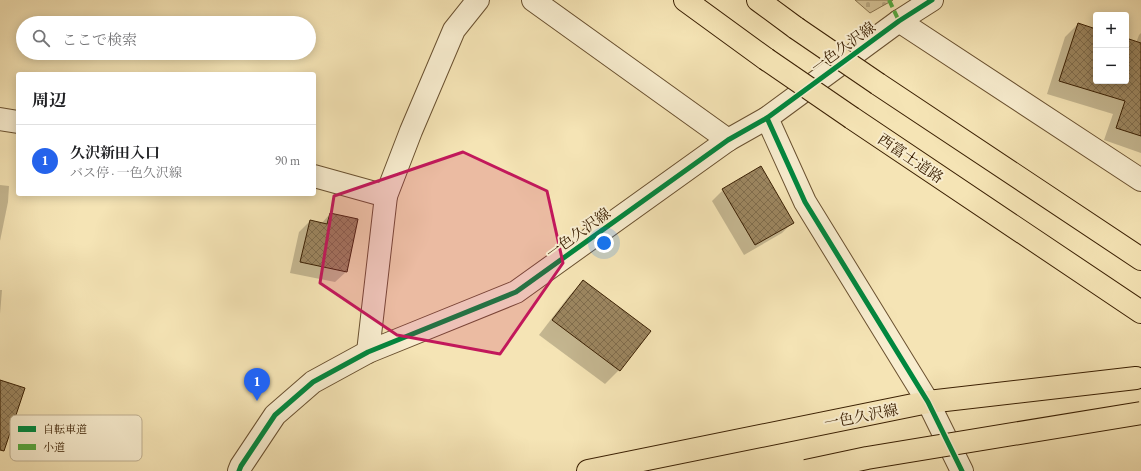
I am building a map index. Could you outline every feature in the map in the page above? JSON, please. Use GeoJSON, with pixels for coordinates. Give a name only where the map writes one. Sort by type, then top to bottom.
{"type":"FeatureCollection","features":[{"type":"Feature","properties":{"kind":"main road","name":"西富士道路"},"geometry":{"type":"LineString","coordinates":[[685,0],[766,59],[852,118],[1141,312]]}},
{"type":"Feature","properties":{"kind":"main road"},"geometry":{"type":"LineString","coordinates":[[758,0],[878,84],[1141,259]]}},
{"type":"Feature","properties":{"kind":"main road","name":"一色久沢線"},"geometry":{"type":"LineString","coordinates":[[588,471],[928,402],[1136,378]]}},
{"type":"Feature","properties":{"kind":"main road"},"geometry":{"type":"LineString","coordinates":[[806,471],[867,458],[1141,413]]}},
{"type":"Feature","properties":{"kind":"street"},"geometry":{"type":"LineString","coordinates":[[368,352],[386,196],[411,131],[454,30],[478,0]]}},
{"type":"Feature","properties":{"kind":"street"},"geometry":{"type":"LineString","coordinates":[[533,0],[728,140]]}},
{"type":"Feature","properties":{"kind":"street","name":"一色久沢線"},"geometry":{"type":"LineString","coordinates":[[239,471],[275,414],[313,382],[368,352],[516,292],[728,140],[767,118],[899,21],[932,0]]}},
{"type":"Feature","properties":{"kind":"street"},"geometry":{"type":"LineString","coordinates":[[899,21],[1141,180]]}},
{"type":"Feature","properties":{"kind":"street"},"geometry":{"type":"LineString","coordinates":[[767,118],[805,202],[928,402],[962,471]]}},
{"type":"Feature","properties":{"kind":"street"},"geometry":{"type":"LineString","coordinates":[[0,119],[16,122]]}},
{"type":"Feature","properties":{"kind":"street"},"geometry":{"type":"LineString","coordinates":[[316,177],[386,196]]}},
{"type":"Feature","properties":{"kind":"highlighted area"},"geometry":{"type":"Polygon","coordinates":[[[463,152],[547,191],[563,263],[500,354],[397,335],[320,283],[334,196],[463,152]]]}},
{"type":"Feature","properties":{"kind":"green space"},"geometry":{"type":"Polygon","coordinates":[[[855,0],[893,0],[870,13],[855,0]]]}},
{"type":"Feature","properties":{"kind":"building"},"geometry":{"type":"Polygon","coordinates":[[[1078,23],[1093,28],[1093,84],[1129,84],[1129,39],[1141,43],[1141,136],[1116,128],[1125,101],[1059,81],[1078,23]]]}},
{"type":"Feature","properties":{"kind":"building"},"geometry":{"type":"Polygon","coordinates":[[[761,166],[794,223],[755,245],[722,189],[761,166]]]}},
{"type":"Feature","properties":{"kind":"building"},"geometry":{"type":"Polygon","coordinates":[[[330,213],[358,219],[347,272],[300,262],[310,220],[327,224],[330,213]]]}},
{"type":"Feature","properties":{"kind":"building"},"geometry":{"type":"Polygon","coordinates":[[[583,280],[651,331],[620,371],[552,320],[583,280]]]}},
{"type":"Feature","properties":{"kind":"building"},"geometry":{"type":"Polygon","coordinates":[[[0,380],[25,388],[16,415],[10,415],[10,433],[4,451],[0,450],[0,380]]]}},
{"type":"Feature","properties":{"kind":"marked path"},"geometry":{"type":"LineString","coordinates":[[889,0],[899,21]]}},
{"type":"Feature","properties":{"kind":"cycle path"},"geometry":{"type":"LineString","coordinates":[[239,471],[275,415],[313,382],[368,352],[516,292],[728,140],[767,118],[899,21],[932,0]]}},
{"type":"Feature","properties":{"kind":"cycle path"},"geometry":{"type":"LineString","coordinates":[[767,118],[805,202],[928,402],[962,471]]}},
{"type":"Feature","properties":{"kind":"place","name":"久沢新田入口"},"geometry":{"type":"Point","coordinates":[257,401]}}]}
